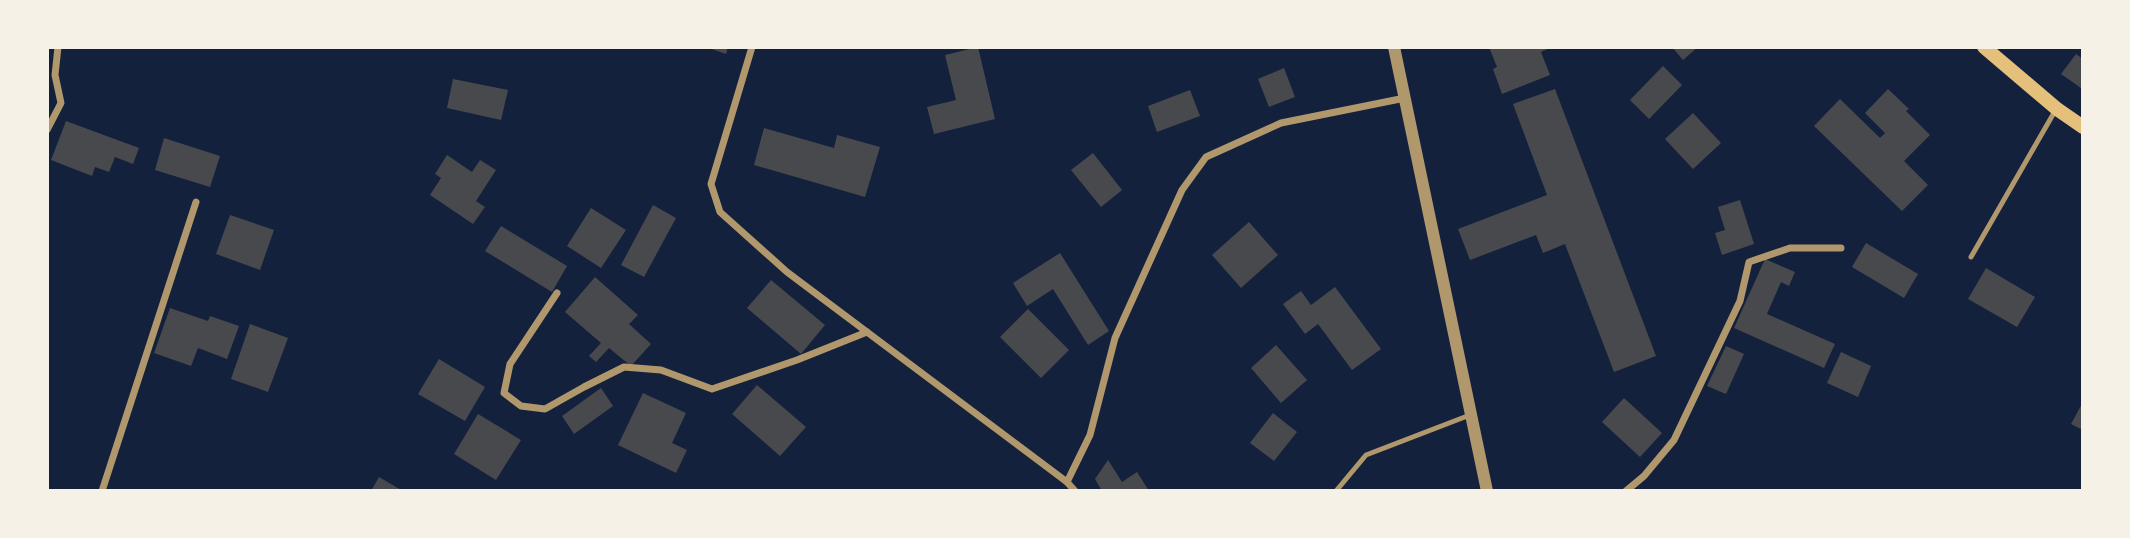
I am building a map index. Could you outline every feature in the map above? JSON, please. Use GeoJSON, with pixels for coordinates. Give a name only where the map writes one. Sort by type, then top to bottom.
{"type":"FeatureCollection","features":[{"type":"Feature","properties":{"kind":"main road"},"geometry":{"type":"LineString","coordinates":[[1984,47],[2057,109],[2083,127]]}},
{"type":"Feature","properties":{"kind":"street"},"geometry":{"type":"LineString","coordinates":[[47,130],[61,103],[55,75],[58,47]]}},
{"type":"Feature","properties":{"kind":"street"},"geometry":{"type":"LineString","coordinates":[[752,47],[711,184],[720,212],[787,272],[1067,482],[1075,491]]}},
{"type":"Feature","properties":{"kind":"street"},"geometry":{"type":"LineString","coordinates":[[1394,47],[1487,491]]}},
{"type":"Feature","properties":{"kind":"street"},"geometry":{"type":"LineString","coordinates":[[1067,482],[1090,435],[1115,338],[1182,190],[1206,158],[1281,123],[1405,98]]}},
{"type":"Feature","properties":{"kind":"street"},"geometry":{"type":"LineString","coordinates":[[102,491],[196,202]]}},
{"type":"Feature","properties":{"kind":"street"},"geometry":{"type":"LineString","coordinates":[[1626,491],[1644,476],[1674,440],[1740,301],[1749,262],[1790,248],[1842,248]]}},
{"type":"Feature","properties":{"kind":"street"},"geometry":{"type":"LineString","coordinates":[[557,293],[510,364],[504,393],[521,406],[545,409],[624,367],[661,370],[712,389],[797,360],[867,332]]}},
{"type":"Feature","properties":{"kind":"lane"},"geometry":{"type":"LineString","coordinates":[[1971,257],[2057,109]]}},
{"type":"Feature","properties":{"kind":"lane"},"geometry":{"type":"LineString","coordinates":[[1336,491],[1366,455],[1470,415]]}},
{"type":"Feature","properties":{"kind":"building"},"geometry":{"type":"Polygon","coordinates":[[[706,47],[728,47],[726,54],[706,47]]]}},
{"type":"Feature","properties":{"kind":"building"},"geometry":{"type":"Polygon","coordinates":[[[978,47],[995,119],[934,134],[927,107],[956,100],[945,55],[978,47]]]}},
{"type":"Feature","properties":{"kind":"building"},"geometry":{"type":"Polygon","coordinates":[[[1489,47],[1552,47],[1541,52],[1550,75],[1502,94],[1493,69],[1497,67],[1489,47]]]}},
{"type":"Feature","properties":{"kind":"building"},"geometry":{"type":"Polygon","coordinates":[[[1672,47],[1698,47],[1683,60],[1672,47]]]}},
{"type":"Feature","properties":{"kind":"building"},"geometry":{"type":"Polygon","coordinates":[[[2076,54],[2083,59],[2081,88],[2061,74],[2076,54]]]}},
{"type":"Feature","properties":{"kind":"building"},"geometry":{"type":"Polygon","coordinates":[[[1663,66],[1682,85],[1649,119],[1630,100],[1663,66]]]}},
{"type":"Feature","properties":{"kind":"building"},"geometry":{"type":"Polygon","coordinates":[[[1284,68],[1295,97],[1269,107],[1258,79],[1284,68]]]}},
{"type":"Feature","properties":{"kind":"building"},"geometry":{"type":"Polygon","coordinates":[[[453,79],[508,90],[501,120],[447,108],[453,79]]]}},
{"type":"Feature","properties":{"kind":"building"},"geometry":{"type":"Polygon","coordinates":[[[1555,89],[1656,356],[1614,372],[1565,244],[1543,253],[1536,235],[1470,260],[1458,229],[1547,195],[1513,104],[1555,89]]]}},
{"type":"Feature","properties":{"kind":"building"},"geometry":{"type":"Polygon","coordinates":[[[1888,89],[1930,135],[1904,161],[1928,185],[1902,211],[1814,126],[1840,99],[1880,138],[1885,133],[1865,113],[1888,89]]]}},
{"type":"Feature","properties":{"kind":"building"},"geometry":{"type":"Polygon","coordinates":[[[1190,90],[1200,116],[1157,132],[1148,106],[1190,90]]]}},
{"type":"Feature","properties":{"kind":"building"},"geometry":{"type":"Polygon","coordinates":[[[1693,113],[1721,143],[1693,169],[1665,139],[1693,113]]]}},
{"type":"Feature","properties":{"kind":"building"},"geometry":{"type":"Polygon","coordinates":[[[66,121],[139,148],[133,164],[115,157],[109,172],[95,167],[92,176],[51,160],[66,121]]]}},
{"type":"Feature","properties":{"kind":"building"},"geometry":{"type":"Polygon","coordinates":[[[764,128],[834,148],[837,135],[880,147],[865,197],[754,165],[764,128]]]}},
{"type":"Feature","properties":{"kind":"building"},"geometry":{"type":"Polygon","coordinates":[[[164,138],[220,156],[210,187],[155,170],[164,138]]]}},
{"type":"Feature","properties":{"kind":"building"},"geometry":{"type":"Polygon","coordinates":[[[1093,153],[1122,190],[1101,207],[1071,170],[1093,153]]]}},
{"type":"Feature","properties":{"kind":"building"},"geometry":{"type":"Polygon","coordinates":[[[447,155],[472,172],[480,160],[496,170],[476,201],[485,207],[473,224],[430,195],[441,178],[435,174],[447,155]]]}},
{"type":"Feature","properties":{"kind":"building"},"geometry":{"type":"Polygon","coordinates":[[[1740,200],[1754,244],[1722,255],[1715,233],[1725,230],[1718,207],[1740,200]]]}},
{"type":"Feature","properties":{"kind":"building"},"geometry":{"type":"Polygon","coordinates":[[[653,205],[676,218],[644,277],[621,265],[653,205]]]}},
{"type":"Feature","properties":{"kind":"building"},"geometry":{"type":"Polygon","coordinates":[[[591,208],[626,230],[601,268],[567,246],[591,208]]]}},
{"type":"Feature","properties":{"kind":"building"},"geometry":{"type":"Polygon","coordinates":[[[230,215],[274,230],[260,270],[216,254],[230,215]]]}},
{"type":"Feature","properties":{"kind":"building"},"geometry":{"type":"Polygon","coordinates":[[[1249,222],[1278,255],[1241,288],[1212,255],[1249,222]]]}},
{"type":"Feature","properties":{"kind":"building"},"geometry":{"type":"Polygon","coordinates":[[[501,226],[567,266],[552,292],[485,251],[501,226]]]}},
{"type":"Feature","properties":{"kind":"building"},"geometry":{"type":"Polygon","coordinates":[[[1866,243],[1918,274],[1904,298],[1852,267],[1866,243]]]}},
{"type":"Feature","properties":{"kind":"building"},"geometry":{"type":"Polygon","coordinates":[[[1060,253],[1109,331],[1088,345],[1053,289],[1027,306],[1013,283],[1060,253]]]}},
{"type":"Feature","properties":{"kind":"building"},"geometry":{"type":"Polygon","coordinates":[[[1765,259],[1795,272],[1789,286],[1781,282],[1767,314],[1835,344],[1824,368],[1734,328],[1765,259]]]}},
{"type":"Feature","properties":{"kind":"building"},"geometry":{"type":"Polygon","coordinates":[[[1986,268],[2035,297],[2017,327],[1968,299],[1986,268]]]}},
{"type":"Feature","properties":{"kind":"building"},"geometry":{"type":"Polygon","coordinates":[[[595,277],[638,315],[629,324],[651,344],[631,366],[609,348],[596,362],[589,356],[601,343],[565,312],[595,277]]]}},
{"type":"Feature","properties":{"kind":"building"},"geometry":{"type":"Polygon","coordinates":[[[771,280],[825,325],[801,354],[747,308],[771,280]]]}},
{"type":"Feature","properties":{"kind":"building"},"geometry":{"type":"Polygon","coordinates":[[[1335,287],[1381,349],[1352,370],[1318,324],[1305,334],[1283,304],[1301,291],[1311,305],[1335,287]]]}},
{"type":"Feature","properties":{"kind":"building"},"geometry":{"type":"Polygon","coordinates":[[[170,308],[208,321],[210,316],[239,326],[227,359],[198,348],[191,366],[154,353],[170,308]]]}},
{"type":"Feature","properties":{"kind":"building"},"geometry":{"type":"Polygon","coordinates":[[[1028,309],[1069,350],[1041,378],[1000,337],[1028,309]]]}},
{"type":"Feature","properties":{"kind":"building"},"geometry":{"type":"Polygon","coordinates":[[[250,324],[288,338],[268,392],[231,379],[250,324]]]}},
{"type":"Feature","properties":{"kind":"building"},"geometry":{"type":"Polygon","coordinates":[[[1276,345],[1307,380],[1281,403],[1251,368],[1276,345]]]}},
{"type":"Feature","properties":{"kind":"building"},"geometry":{"type":"Polygon","coordinates":[[[1726,346],[1744,354],[1726,394],[1707,386],[1726,346]]]}},
{"type":"Feature","properties":{"kind":"building"},"geometry":{"type":"Polygon","coordinates":[[[1841,352],[1871,366],[1858,397],[1827,383],[1841,352]]]}},
{"type":"Feature","properties":{"kind":"building"},"geometry":{"type":"Polygon","coordinates":[[[439,359],[485,387],[465,421],[418,394],[439,359]]]}},
{"type":"Feature","properties":{"kind":"building"},"geometry":{"type":"Polygon","coordinates":[[[757,385],[806,427],[780,456],[732,414],[757,385]]]}},
{"type":"Feature","properties":{"kind":"building"},"geometry":{"type":"Polygon","coordinates":[[[601,388],[613,406],[574,434],[562,416],[601,388]]]}},
{"type":"Feature","properties":{"kind":"building"},"geometry":{"type":"Polygon","coordinates":[[[643,393],[686,413],[672,443],[687,450],[676,473],[618,445],[643,393]]]}},
{"type":"Feature","properties":{"kind":"building"},"geometry":{"type":"Polygon","coordinates":[[[1624,398],[1662,433],[1640,457],[1602,422],[1624,398]]]}},
{"type":"Feature","properties":{"kind":"building"},"geometry":{"type":"Polygon","coordinates":[[[2083,402],[2083,430],[2071,424],[2083,402]]]}},
{"type":"Feature","properties":{"kind":"building"},"geometry":{"type":"Polygon","coordinates":[[[1273,413],[1297,432],[1274,461],[1250,443],[1273,413]]]}},
{"type":"Feature","properties":{"kind":"building"},"geometry":{"type":"Polygon","coordinates":[[[478,414],[521,440],[496,480],[454,454],[478,414]]]}},
{"type":"Feature","properties":{"kind":"building"},"geometry":{"type":"Polygon","coordinates":[[[1108,460],[1122,482],[1137,472],[1149,491],[1102,491],[1095,479],[1108,460]]]}},
{"type":"Feature","properties":{"kind":"building"},"geometry":{"type":"Polygon","coordinates":[[[379,477],[403,491],[371,491],[379,477]]]}}]}
